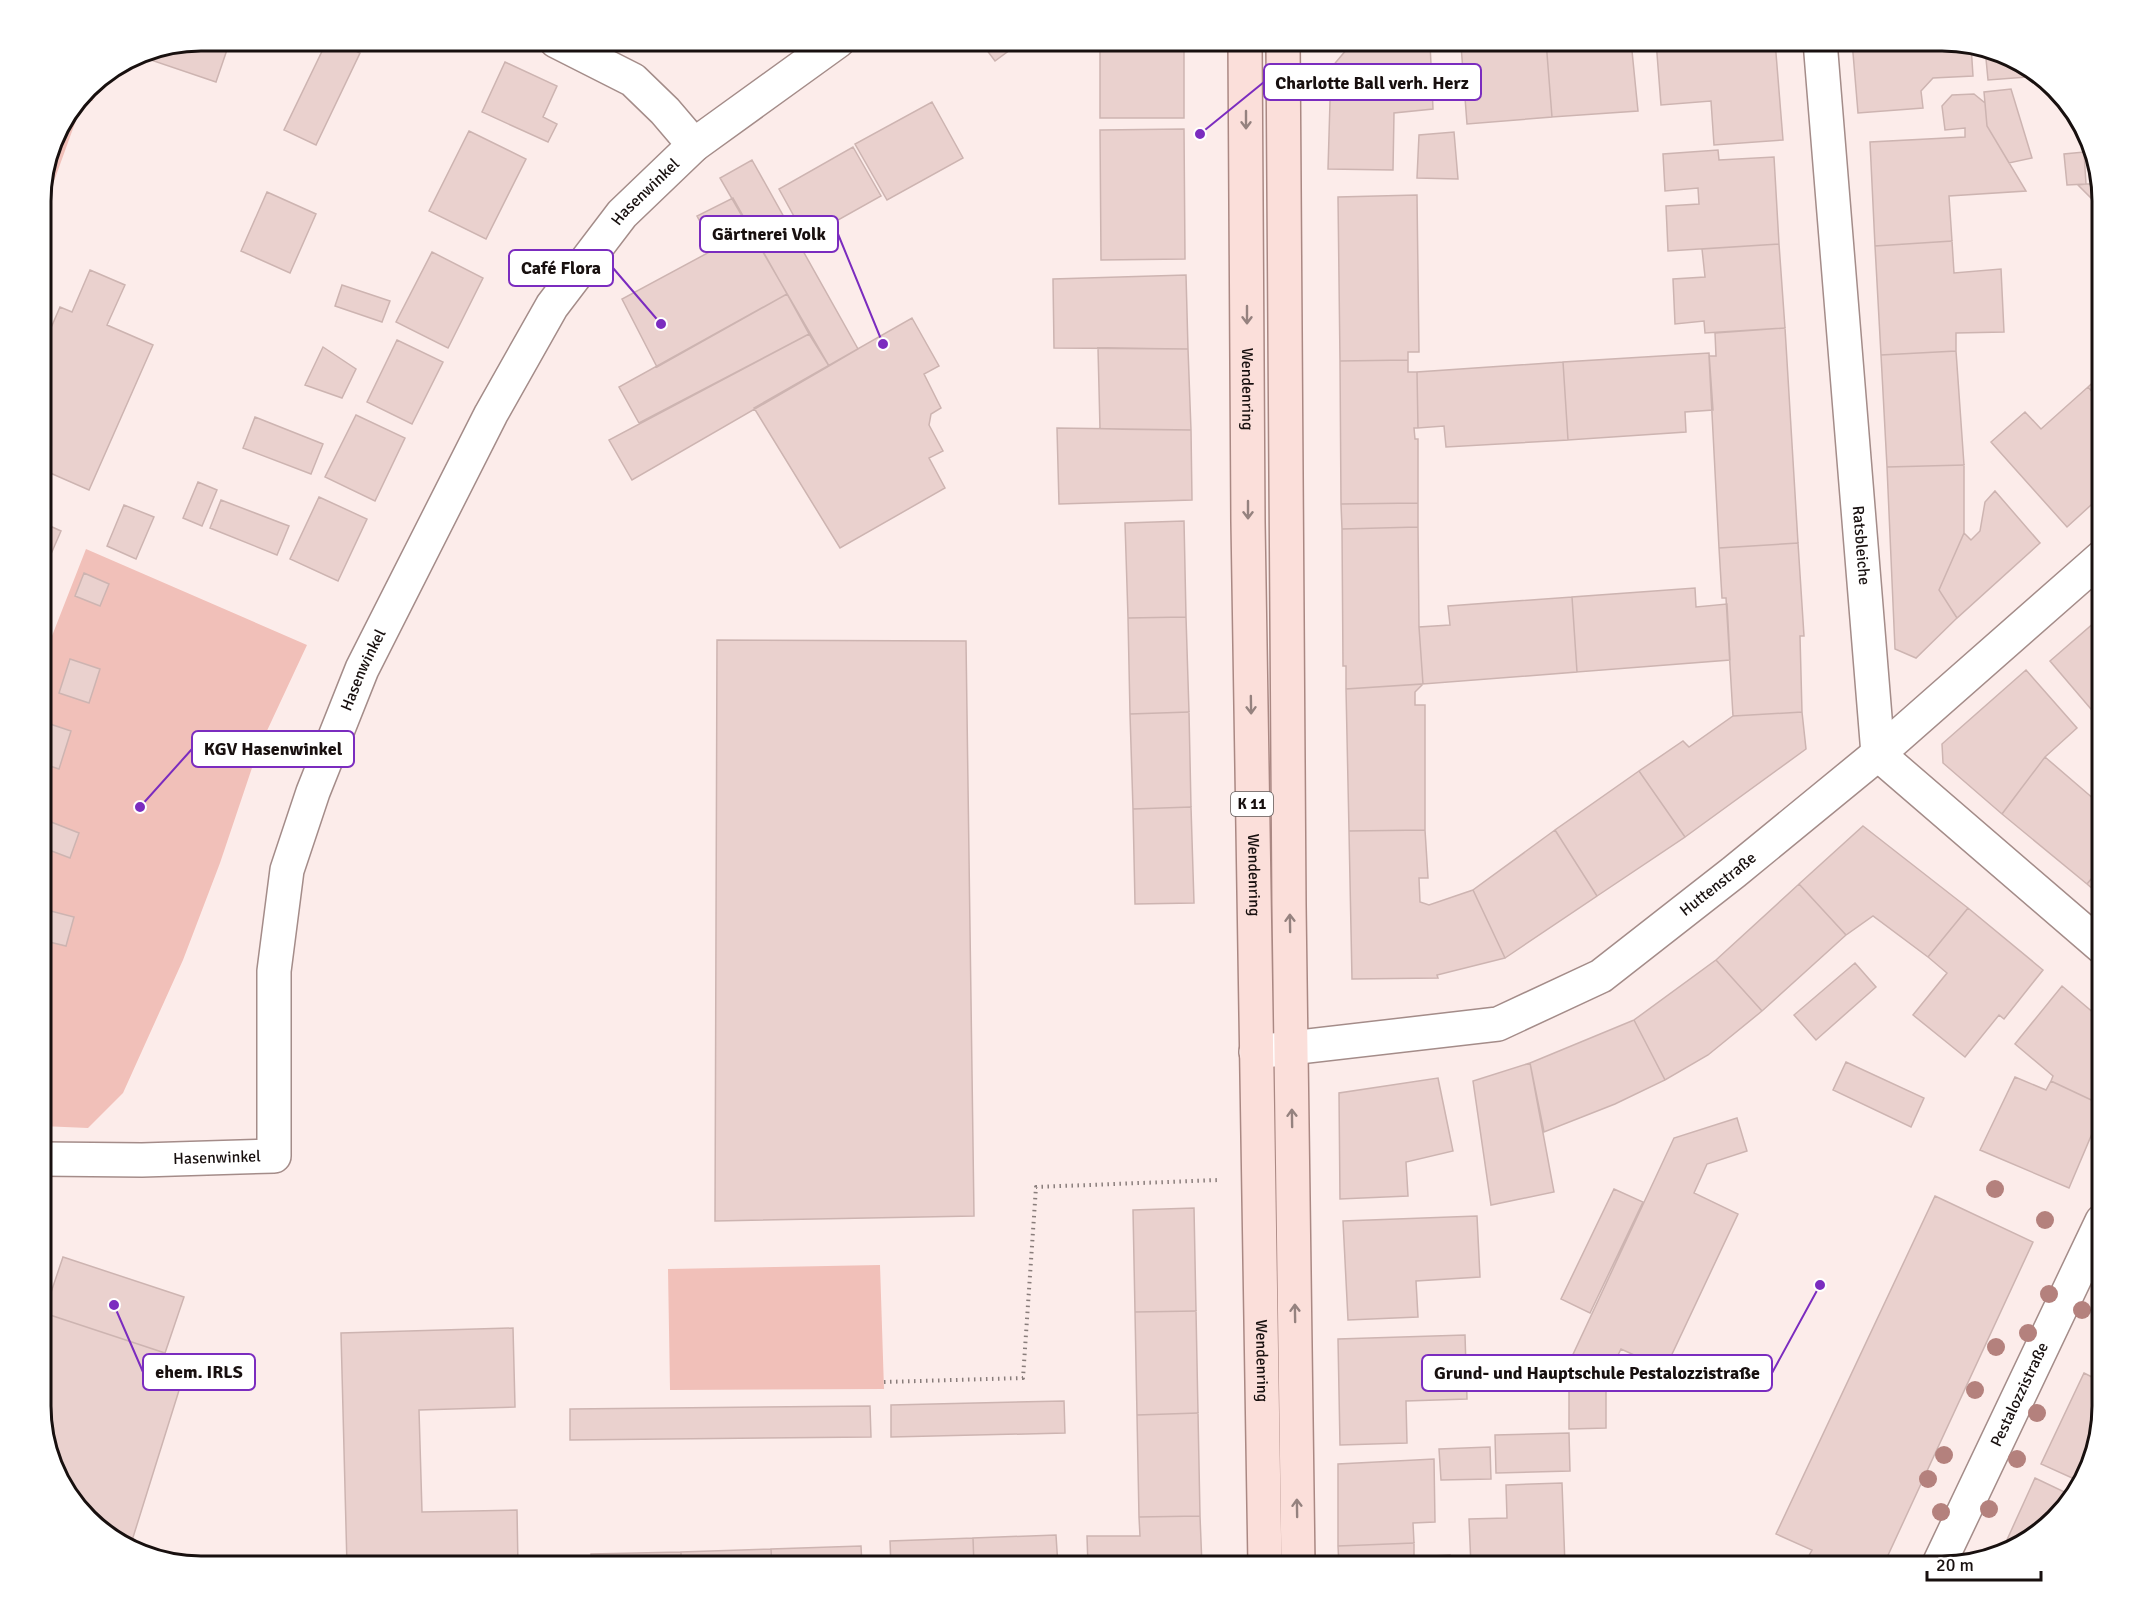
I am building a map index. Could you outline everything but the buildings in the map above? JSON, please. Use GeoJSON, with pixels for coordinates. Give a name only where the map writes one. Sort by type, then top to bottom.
{"type":"FeatureCollection","features":[{"type":"Feature","properties":{"kind":"main road","name":"Wendenring"},"geometry":{"type":"LineString","coordinates":[[1245,51],[1248,510],[1265,1556]]}},
{"type":"Feature","properties":{"kind":"main road","name":"Wendenring"},"geometry":{"type":"LineString","coordinates":[[1283,51],[1291,1049],[1298,1556]]}},
{"type":"Feature","properties":{"kind":"street","name":"Hasenwinkel"},"geometry":{"type":"LineString","coordinates":[[577,51],[633,80],[665,111],[694,146]]}},
{"type":"Feature","properties":{"kind":"street","name":"Hasenwinkel"},"geometry":{"type":"LineString","coordinates":[[51,1159],[142,1160],[274,1156],[274,971],[287,870],[313,792],[362,669],[491,414],[552,306],[622,214],[694,146],[823,51]]}},
{"type":"Feature","properties":{"kind":"street","name":"Ratsbleiche"},"geometry":{"type":"LineString","coordinates":[[1821,51],[1878,754]]}},
{"type":"Feature","properties":{"kind":"street","name":"Huttenstraße"},"geometry":{"type":"LineString","coordinates":[[1256,1052],[1498,1024],[1601,976],[1734,872],[1878,754],[2092,566]]}},
{"type":"Feature","properties":{"kind":"street"},"geometry":{"type":"LineString","coordinates":[[1878,754],[2092,938]]}},
{"type":"Feature","properties":{"kind":"street","name":"Pestalozzistraße"},"geometry":{"type":"LineString","coordinates":[[1943,1556],[2092,1244]]}},
{"type":"Feature","properties":{"kind":"path"},"geometry":{"type":"LineString","coordinates":[[884,1382],[1023,1378],[1036,1187],[1219,1180]]}},
{"type":"Feature","properties":{"kind":"shaded area"},"geometry":{"type":"Polygon","coordinates":[[[78,116],[51,188],[62,144],[78,116]]]}},
{"type":"Feature","properties":{"kind":"shaded area"},"geometry":{"type":"Polygon","coordinates":[[[86,549],[307,645],[258,750],[220,863],[183,960],[123,1093],[88,1128],[51,1126],[51,638],[86,549]]]}},
{"type":"Feature","properties":{"kind":"shaded area"},"geometry":{"type":"Polygon","coordinates":[[[880,1265],[884,1389],[670,1390],[668,1269],[880,1265]]]}},
{"type":"Feature","properties":{"kind":"place","name":"Charlotte Ball verh. Herz"},"geometry":{"type":"Point","coordinates":[1200,134]}},
{"type":"Feature","properties":{"kind":"place","name":"Café Flora"},"geometry":{"type":"Point","coordinates":[661,324]}},
{"type":"Feature","properties":{"kind":"place","name":"Gärtnerei Volk"},"geometry":{"type":"Point","coordinates":[883,344]}},
{"type":"Feature","properties":{"kind":"place","name":"KGV Hasenwinkel"},"geometry":{"type":"Point","coordinates":[140,807]}},
{"type":"Feature","properties":{"kind":"place","name":"Grund- und Hauptschule Pestalozzistraße"},"geometry":{"type":"Point","coordinates":[1820,1285]}},
{"type":"Feature","properties":{"kind":"place","name":"ehem. IRLS"},"geometry":{"type":"Point","coordinates":[114,1305]}}]}
